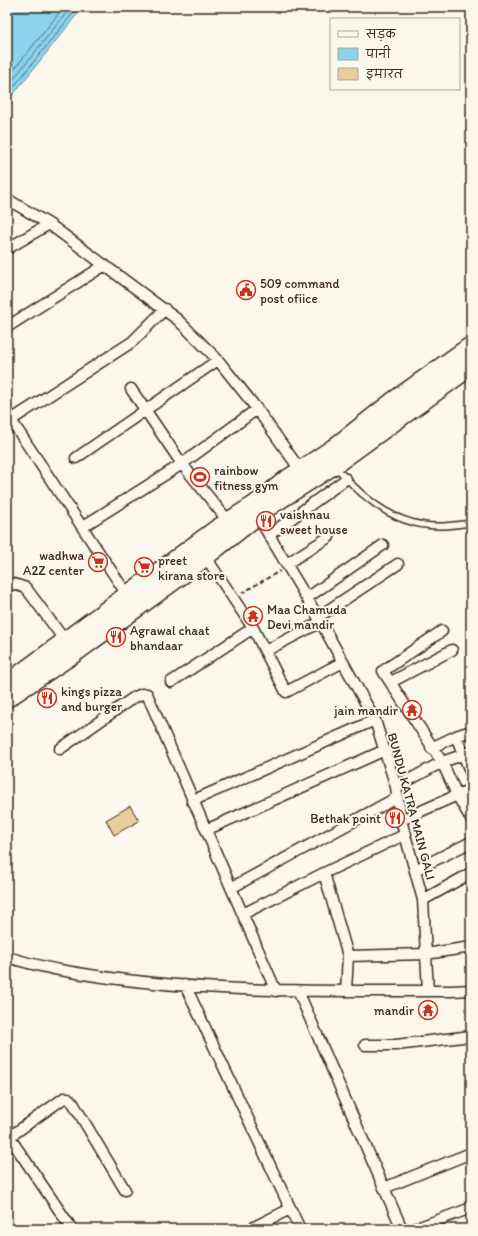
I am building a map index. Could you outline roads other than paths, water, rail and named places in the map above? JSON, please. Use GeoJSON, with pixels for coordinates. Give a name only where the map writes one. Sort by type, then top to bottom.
{"type":"FeatureCollection","features":[{"type":"Feature","properties":{"kind":"highway"},"geometry":{"type":"LineString","coordinates":[[7,698],[73,654],[205,556],[305,476],[334,448],[395,400],[471,346]]}},
{"type":"Feature","properties":{"kind":"highway"},"geometry":{"type":"LineString","coordinates":[[7,684],[229,522],[305,476],[334,465],[471,366]]}},
{"type":"Feature","properties":{"kind":"street"},"geometry":{"type":"LineString","coordinates":[[7,199],[49,224],[165,309],[218,360],[257,409],[305,476]]}},
{"type":"Feature","properties":{"kind":"street"},"geometry":{"type":"LineString","coordinates":[[7,249],[49,224]]}},
{"type":"Feature","properties":{"kind":"street"},"geometry":{"type":"LineString","coordinates":[[7,327],[105,265]]}},
{"type":"Feature","properties":{"kind":"street"},"geometry":{"type":"LineString","coordinates":[[128,596],[9,417],[132,342],[165,309]]}},
{"type":"Feature","properties":{"kind":"street"},"geometry":{"type":"LineString","coordinates":[[76,458],[218,360]]}},
{"type":"Feature","properties":{"kind":"street"},"geometry":{"type":"LineString","coordinates":[[131,389],[182,464],[229,522]]}},
{"type":"Feature","properties":{"kind":"street"},"geometry":{"type":"LineString","coordinates":[[82,527],[182,464],[257,409]]}},
{"type":"Feature","properties":{"kind":"street"},"geometry":{"type":"LineString","coordinates":[[269,535],[346,479]]}},
{"type":"Feature","properties":{"kind":"street","name":"BUNDU KATRA MAIN GALI"},"geometry":{"type":"LineString","coordinates":[[257,515],[307,598],[375,720],[397,792],[401,820],[416,870],[423,900],[428,991]]}},
{"type":"Feature","properties":{"kind":"street"},"geometry":{"type":"LineString","coordinates":[[287,565],[329,537]]}},
{"type":"Feature","properties":{"kind":"street"},"geometry":{"type":"LineString","coordinates":[[307,598],[383,546]]}},
{"type":"Feature","properties":{"kind":"street"},"geometry":{"type":"LineString","coordinates":[[205,556],[253,628],[286,692],[343,662]]}},
{"type":"Feature","properties":{"kind":"street"},"geometry":{"type":"LineString","coordinates":[[266,651],[319,619],[398,564]]}},
{"type":"Feature","properties":{"kind":"street"},"geometry":{"type":"LineString","coordinates":[[7,585],[14,584],[26,588],[66,642]]}},
{"type":"Feature","properties":{"kind":"street"},"geometry":{"type":"LineString","coordinates":[[171,682],[253,628]]}},
{"type":"Feature","properties":{"kind":"street"},"geometry":{"type":"LineString","coordinates":[[442,631],[384,669],[384,672],[431,748],[442,762],[457,795],[471,819]]}},
{"type":"Feature","properties":{"kind":"street"},"geometry":{"type":"LineString","coordinates":[[391,682],[452,650]]}},
{"type":"Feature","properties":{"kind":"street"},"geometry":{"type":"LineString","coordinates":[[60,749],[133,698],[145,693],[150,698],[192,801],[276,991]]}},
{"type":"Feature","properties":{"kind":"street"},"geometry":{"type":"LineString","coordinates":[[192,801],[375,720]]}},
{"type":"Feature","properties":{"kind":"street"},"geometry":{"type":"LineString","coordinates":[[431,748],[456,736],[471,731]]}},
{"type":"Feature","properties":{"kind":"street"},"geometry":{"type":"LineString","coordinates":[[456,736],[467,754],[471,774]]}},
{"type":"Feature","properties":{"kind":"street"},"geometry":{"type":"LineString","coordinates":[[206,830],[385,750]]}},
{"type":"Feature","properties":{"kind":"street"},"geometry":{"type":"LineString","coordinates":[[231,888],[397,792],[442,762],[467,754]]}},
{"type":"Feature","properties":{"kind":"street"},"geometry":{"type":"LineString","coordinates":[[401,820],[471,789]]}},
{"type":"Feature","properties":{"kind":"street"},"geometry":{"type":"LineString","coordinates":[[243,914],[406,834]]}},
{"type":"Feature","properties":{"kind":"street"},"geometry":{"type":"LineString","coordinates":[[416,870],[471,842]]}},
{"type":"Feature","properties":{"kind":"street"},"geometry":{"type":"LineString","coordinates":[[324,873],[348,956],[346,991]]}},
{"type":"Feature","properties":{"kind":"street"},"geometry":{"type":"LineString","coordinates":[[423,900],[471,873]]}},
{"type":"Feature","properties":{"kind":"street"},"geometry":{"type":"LineString","coordinates":[[348,956],[426,954],[471,947]]}},
{"type":"Feature","properties":{"kind":"street"},"geometry":{"type":"LineString","coordinates":[[7,958],[59,970],[184,985],[276,991],[471,990]]}},
{"type":"Feature","properties":{"kind":"street"},"geometry":{"type":"LineString","coordinates":[[184,985],[300,1229]]}},
{"type":"Feature","properties":{"kind":"street"},"geometry":{"type":"LineString","coordinates":[[298,991],[402,1229]]}},
{"type":"Feature","properties":{"kind":"street"},"geometry":{"type":"LineString","coordinates":[[365,1045],[396,1046],[471,1036]]}},
{"type":"Feature","properties":{"kind":"street"},"geometry":{"type":"LineString","coordinates":[[70,1226],[12,1141],[8,1138],[64,1098],[68,1098],[73,1103],[125,1190]]}},
{"type":"Feature","properties":{"kind":"street"},"geometry":{"type":"LineString","coordinates":[[384,1188],[471,1153]]}},
{"type":"Feature","properties":{"kind":"street"},"geometry":{"type":"LineString","coordinates":[[414,1229],[471,1208]]}},
{"type":"Feature","properties":{"kind":"street"},"geometry":{"type":"LineString","coordinates":[[250,1229],[290,1209]]}},
{"type":"Feature","properties":{"kind":"lane"},"geometry":{"type":"LineString","coordinates":[[334,465],[346,479],[383,511],[407,522],[439,526],[471,523]]}},
{"type":"Feature","properties":{"kind":"water"},"geometry":{"type":"Polygon","coordinates":[[[14,7],[83,7],[7,102],[7,18],[14,7]]]}},
{"type":"Feature","properties":{"kind":"place","name":"509 command post ofiice"},"geometry":{"type":"Point","coordinates":[246,290]}},
{"type":"Feature","properties":{"kind":"place","name":"rainbow fitness gym"},"geometry":{"type":"Point","coordinates":[200,477]}},
{"type":"Feature","properties":{"kind":"place","name":"vaishnau sweet house"},"geometry":{"type":"Point","coordinates":[266,521]}},
{"type":"Feature","properties":{"kind":"place","name":"wadhwa A2Z center"},"geometry":{"type":"Point","coordinates":[98,562]}},
{"type":"Feature","properties":{"kind":"place","name":"preet kirana store"},"geometry":{"type":"Point","coordinates":[144,567]}},
{"type":"Feature","properties":{"kind":"place","name":"Maa Chamuda Devi mandir"},"geometry":{"type":"Point","coordinates":[253,616]}},
{"type":"Feature","properties":{"kind":"place","name":"Agrawal chaat bhandaar"},"geometry":{"type":"Point","coordinates":[116,637]}},
{"type":"Feature","properties":{"kind":"place","name":"kings pizza and burger"},"geometry":{"type":"Point","coordinates":[47,698]}},
{"type":"Feature","properties":{"kind":"place","name":"jain mandir"},"geometry":{"type":"Point","coordinates":[412,710]}},
{"type":"Feature","properties":{"kind":"place","name":"Bethak point"},"geometry":{"type":"Point","coordinates":[395,818]}},
{"type":"Feature","properties":{"kind":"place","name":"mandir"},"geometry":{"type":"Point","coordinates":[428,1010]}}]}
